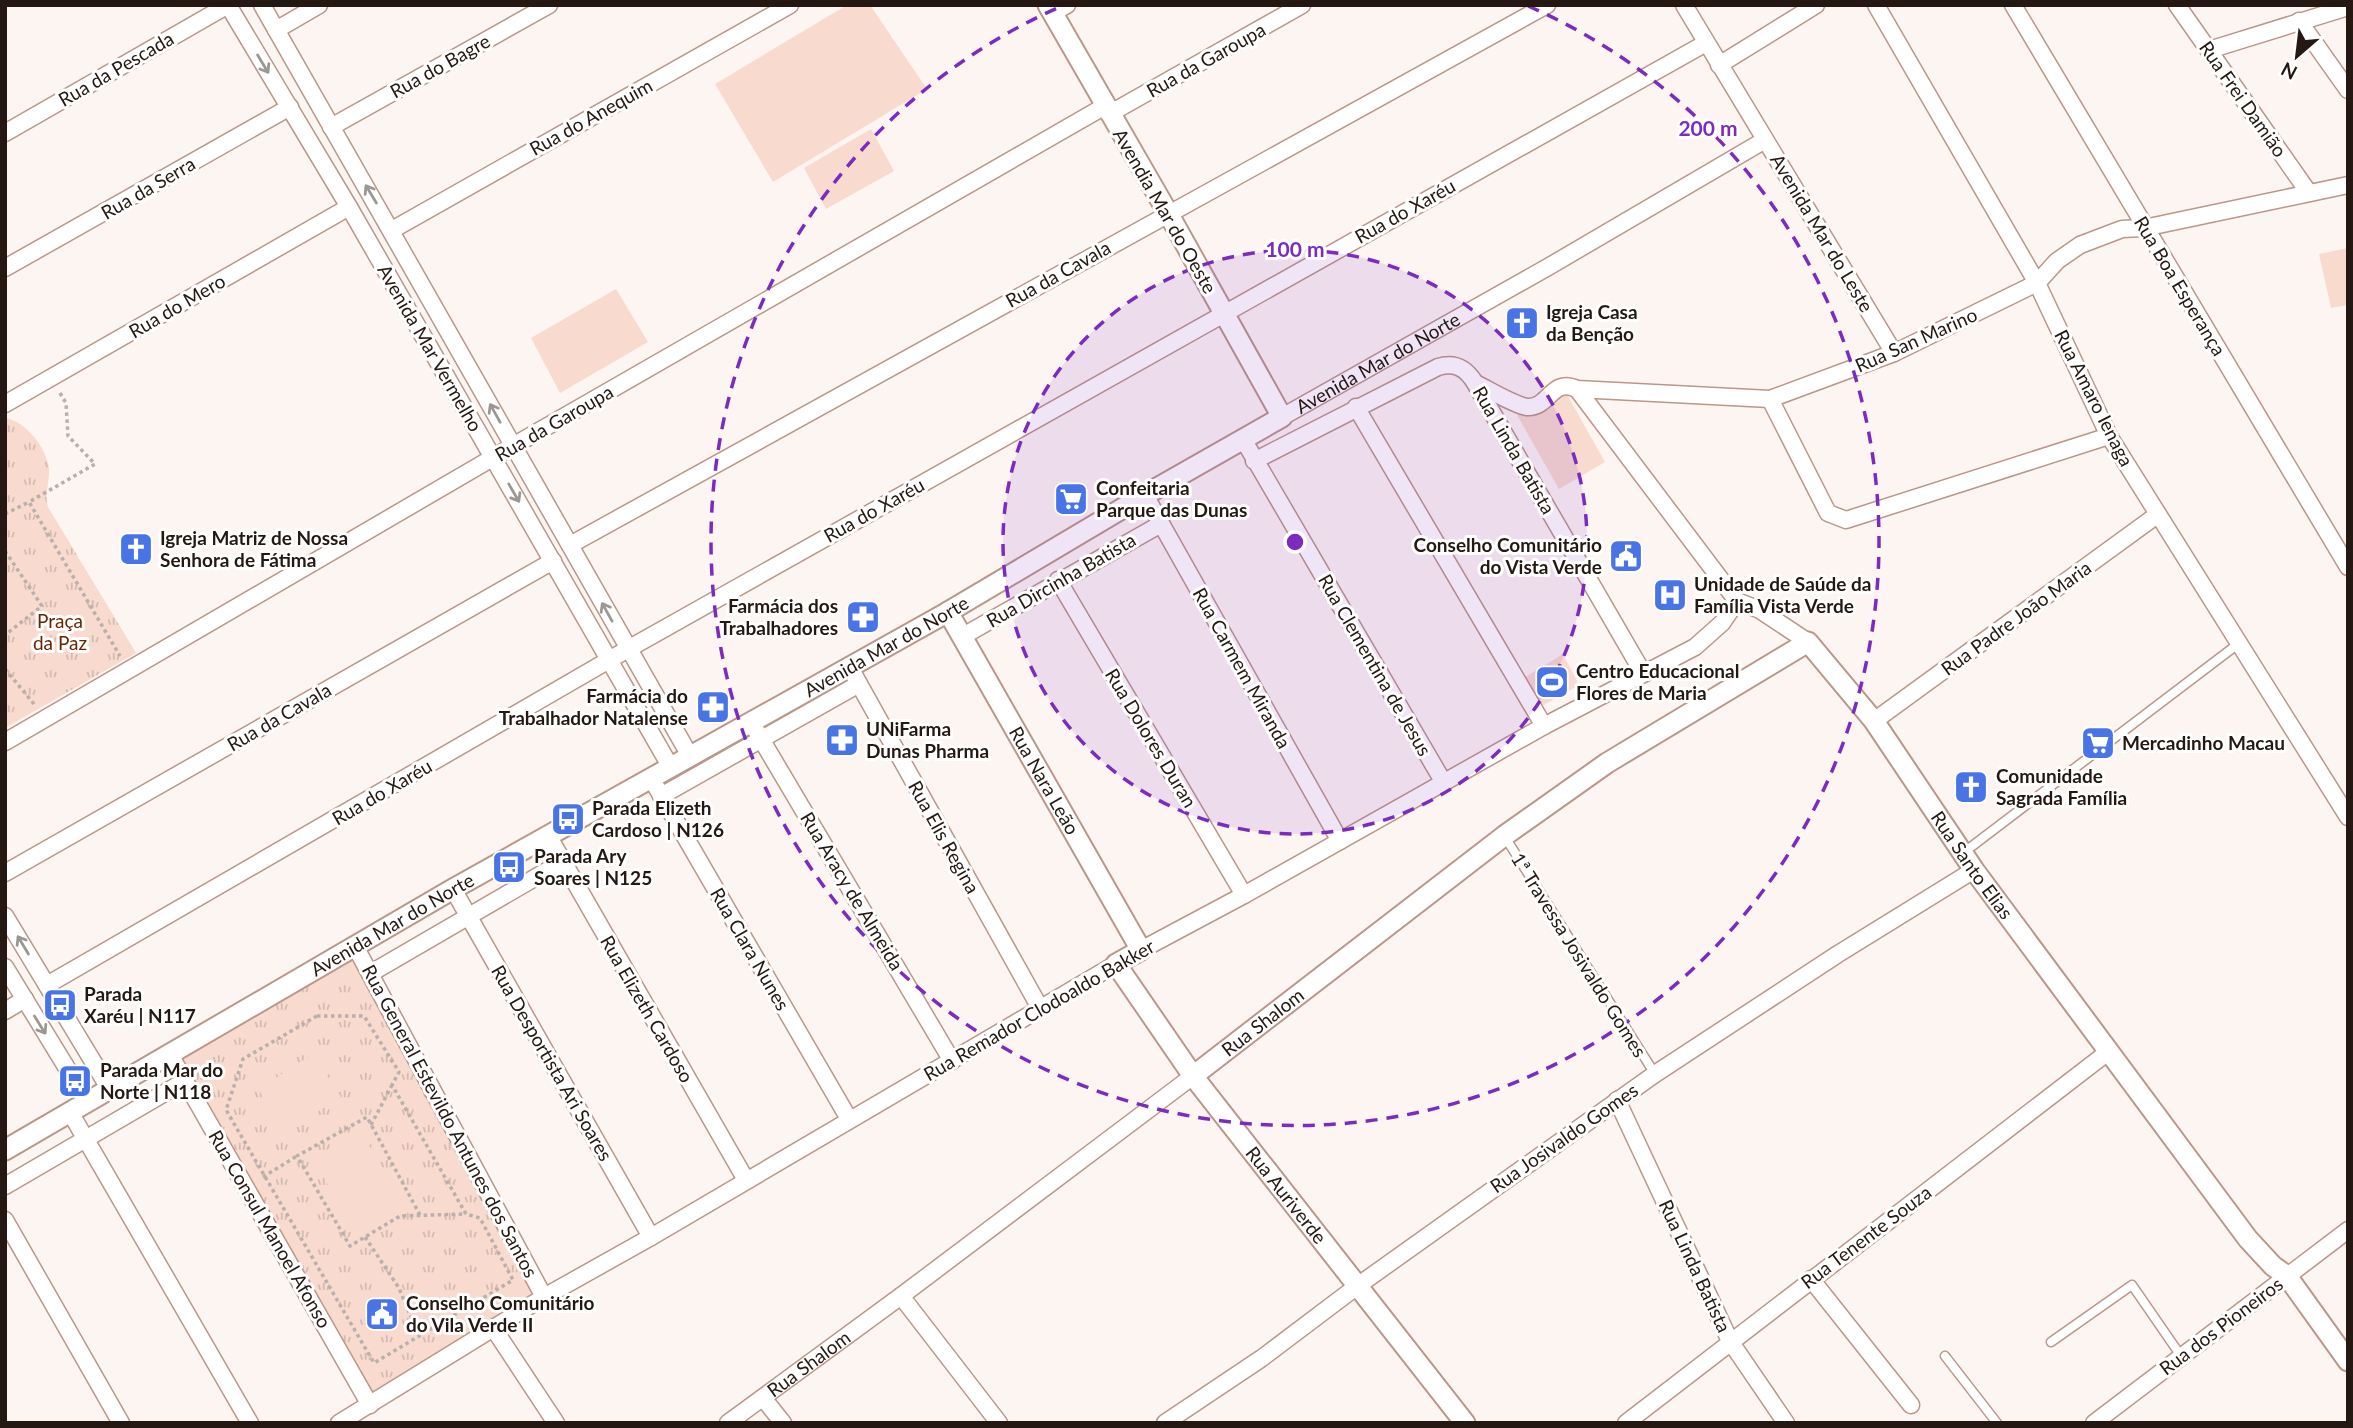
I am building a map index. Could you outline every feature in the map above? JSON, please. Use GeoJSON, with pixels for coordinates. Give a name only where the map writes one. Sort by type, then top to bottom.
{"type":"FeatureCollection","features":[{"type":"Feature","properties":{"kind":"street","name":"Avenida Mar Vermelho"},"geometry":{"type":"LineString","coordinates":[[228,5],[349,208],[670,766]]}},
{"type":"Feature","properties":{"kind":"street","name":"Rua da Pescada"},"geometry":{"type":"LineString","coordinates":[[5,133],[228,5]]}},
{"type":"Feature","properties":{"kind":"street","name":"Avenida Mar Vermelho"},"geometry":{"type":"LineString","coordinates":[[262,5],[690,756]]}},
{"type":"Feature","properties":{"kind":"street"},"geometry":{"type":"LineString","coordinates":[[276,30],[319,5]]}},
{"type":"Feature","properties":{"kind":"street","name":"Rua do Bagre"},"geometry":{"type":"LineString","coordinates":[[331,127],[549,5]]}},
{"type":"Feature","properties":{"kind":"street","name":"Rua do Anequim"},"geometry":{"type":"LineString","coordinates":[[392,230],[790,5]]}},
{"type":"Feature","properties":{"kind":"street","name":"Rua da Garoupa"},"geometry":{"type":"LineString","coordinates":[[5,742],[513,446],[1107,110],[1302,5]]}},
{"type":"Feature","properties":{"kind":"street","name":"Rua da Cavala"},"geometry":{"type":"LineString","coordinates":[[570,545],[1547,5]]}},
{"type":"Feature","properties":{"kind":"street","name":"Avenida Mar do Leste"},"geometry":{"type":"LineString","coordinates":[[1684,5],[1894,353]]}},
{"type":"Feature","properties":{"kind":"street"},"geometry":{"type":"LineString","coordinates":[[1719,65],[1816,5]]}},
{"type":"Feature","properties":{"kind":"street","name":"Rua Amaro Ienaga"},"geometry":{"type":"LineString","coordinates":[[1876,5],[2037,283],[2109,436],[2348,817]]}},
{"type":"Feature","properties":{"kind":"street","name":"Rua Boa Esperança"},"geometry":{"type":"LineString","coordinates":[[2013,5],[2348,567]]}},
{"type":"Feature","properties":{"kind":"street","name":"Rua Frei Damião"},"geometry":{"type":"LineString","coordinates":[[2177,5],[2309,192]]}},
{"type":"Feature","properties":{"kind":"street"},"geometry":{"type":"LineString","coordinates":[[2209,50],[2348,6]]}},
{"type":"Feature","properties":{"kind":"street","name":"Avendia Mar do Oeste"},"geometry":{"type":"LineString","coordinates":[[1056,8],[1107,110],[1282,417]]}},
{"type":"Feature","properties":{"kind":"street"},"geometry":{"type":"LineString","coordinates":[[2299,21],[2348,90]]}},
{"type":"Feature","properties":{"kind":"street","name":"Rua do Xaréu"},"geometry":{"type":"LineString","coordinates":[[47,985],[628,649],[1706,43]]}},
{"type":"Feature","properties":{"kind":"street","name":"Rua da Serra"},"geometry":{"type":"LineString","coordinates":[[5,268],[290,107]]}},
{"type":"Feature","properties":{"kind":"street","name":"Avenida Mar do Norte"},"geometry":{"type":"LineString","coordinates":[[5,1150],[108,1088],[670,766],[756,730],[849,666],[948,612],[1145,495],[1548,267],[1765,140]]}},
{"type":"Feature","properties":{"kind":"street","name":"Rua San Marino"},"geometry":{"type":"LineString","coordinates":[[1472,378],[1525,407],[1535,406],[1560,387],[1568,385],[1577,389],[1770,399],[1894,353],[2037,283],[2057,261],[2080,245],[2122,229],[2144,228],[2348,186]]}},
{"type":"Feature","properties":{"kind":"street","name":"Rua do Mero"},"geometry":{"type":"LineString","coordinates":[[5,404],[349,208]]}},
{"type":"Feature","properties":{"kind":"street"},"geometry":{"type":"LineString","coordinates":[[1254,461],[1437,367],[1458,366],[1472,378]]}},
{"type":"Feature","properties":{"kind":"street","name":"Rua Linda Batista"},"geometry":{"type":"LineString","coordinates":[[1472,378],[1643,673]]}},
{"type":"Feature","properties":{"kind":"street","name":"Rua Santo Elias"},"geometry":{"type":"LineString","coordinates":[[1577,389],[1737,601],[1760,610],[1808,642],[1874,721],[1975,870],[2108,1052],[2259,1254],[2287,1276],[2348,1361]]}},
{"type":"Feature","properties":{"kind":"street"},"geometry":{"type":"LineString","coordinates":[[1770,399],[1828,513],[1846,520],[2109,436]]}},
{"type":"Feature","properties":{"kind":"street"},"geometry":{"type":"LineString","coordinates":[[1356,407],[1544,726]]}},
{"type":"Feature","properties":{"kind":"street","name":"Rua Clementina de Jesus"},"geometry":{"type":"LineString","coordinates":[[1243,439],[1444,783]]}},
{"type":"Feature","properties":{"kind":"street","name":"Rua Carmem Miranda"},"geometry":{"type":"LineString","coordinates":[[1145,495],[1340,841]]}},
{"type":"Feature","properties":{"kind":"street","name":"Rua Padre João Maria"},"geometry":{"type":"LineString","coordinates":[[1874,721],[2157,515]]}},
{"type":"Feature","properties":{"kind":"street","name":"Rua Dircinha Batista"},"geometry":{"type":"LineString","coordinates":[[962,636],[1161,524]]}},
{"type":"Feature","properties":{"kind":"street","name":"Rua da Cavala"},"geometry":{"type":"LineString","coordinates":[[5,873],[553,561]]}},
{"type":"Feature","properties":{"kind":"street","name":"Rua Dolores Duran"},"geometry":{"type":"LineString","coordinates":[[1058,580],[1244,895]]}},
{"type":"Feature","properties":{"kind":"street","name":"Rua Remador Clodoaldo Bakker"},"geometry":{"type":"LineString","coordinates":[[339,1423],[544,1297],[1140,950],[1244,895],[1544,726],[1695,647],[1722,623],[1737,601]]}},
{"type":"Feature","properties":{"kind":"street","name":"Rua Nara Leão"},"geometry":{"type":"LineString","coordinates":[[948,612],[1140,950]]}},
{"type":"Feature","properties":{"kind":"street","name":"Rua Shalom"},"geometry":{"type":"LineString","coordinates":[[728,1423],[1193,1076],[1504,836],[1607,762],[1808,642]]}},
{"type":"Feature","properties":{"kind":"street","name":"Rua Elis Regina"},"geometry":{"type":"LineString","coordinates":[[849,666],[1040,1008]]}},
{"type":"Feature","properties":{"kind":"street"},"geometry":{"type":"LineString","coordinates":[[661,796],[756,730],[859,684]]}},
{"type":"Feature","properties":{"kind":"street","name":"Rua Aracy de Almeida"},"geometry":{"type":"LineString","coordinates":[[756,730],[952,1061]]}},
{"type":"Feature","properties":{"kind":"street","name":"Rua Clara Nunes"},"geometry":{"type":"LineString","coordinates":[[652,778],[849,1119]]}},
{"type":"Feature","properties":{"kind":"street","name":"Rua Elizeth Cardoso"},"geometry":{"type":"LineString","coordinates":[[549,837],[746,1180]]}},
{"type":"Feature","properties":{"kind":"street"},"geometry":{"type":"LineString","coordinates":[[371,973],[562,862]]}},
{"type":"Feature","properties":{"kind":"street","name":"Rua Josivaldo Gomes"},"geometry":{"type":"LineString","coordinates":[[1165,1423],[1262,1358],[1356,1287],[1655,1074],[1838,954],[1975,870]]}},
{"type":"Feature","properties":{"kind":"street","name":"Rua Desportista Ari Soares"},"geometry":{"type":"LineString","coordinates":[[453,889],[651,1237]]}},
{"type":"Feature","properties":{"kind":"street"},"geometry":{"type":"LineString","coordinates":[[5,916],[108,1088]]}},
{"type":"Feature","properties":{"kind":"street","name":"Rua General Estevildo Antunes dos Santos"},"geometry":{"type":"LineString","coordinates":[[355,946],[544,1297]]}},
{"type":"Feature","properties":{"kind":"street","name":"Rua Auriverde"},"geometry":{"type":"LineString","coordinates":[[1116,964],[1193,1076],[1465,1423]]}},
{"type":"Feature","properties":{"kind":"street"},"geometry":{"type":"LineString","coordinates":[[5,967],[87,1101]]}},
{"type":"Feature","properties":{"kind":"street"},"geometry":{"type":"LineString","coordinates":[[5,1011],[24,999]]}},
{"type":"Feature","properties":{"kind":"street","name":"Rua Tenente Souza"},"geometry":{"type":"LineString","coordinates":[[1626,1423],[2108,1052]]}},
{"type":"Feature","properties":{"kind":"street","name":"Rua Consul Manoel Afonso"},"geometry":{"type":"LineString","coordinates":[[169,1054],[370,1405]]}},
{"type":"Feature","properties":{"kind":"street"},"geometry":{"type":"LineString","coordinates":[[5,1186],[185,1081]]}},
{"type":"Feature","properties":{"kind":"street","name":"Rua Linda Batista"},"geometry":{"type":"LineString","coordinates":[[1617,1101],[1730,1341],[1786,1423]]}},
{"type":"Feature","properties":{"kind":"street"},"geometry":{"type":"LineString","coordinates":[[70,1112],[250,1423]]}},
{"type":"Feature","properties":{"kind":"street"},"geometry":{"type":"LineString","coordinates":[[5,1220],[121,1423]]}},
{"type":"Feature","properties":{"kind":"street","name":"Rua dos Pioneiros"},"geometry":{"type":"LineString","coordinates":[[2094,1423],[2348,1230]]}},
{"type":"Feature","properties":{"kind":"street"},"geometry":{"type":"LineString","coordinates":[[1811,1279],[1910,1405]]}},
{"type":"Feature","properties":{"kind":"street"},"geometry":{"type":"LineString","coordinates":[[901,1296],[999,1423]]}},
{"type":"Feature","properties":{"kind":"street"},"geometry":{"type":"LineString","coordinates":[[494,1329],[556,1423]]}},
{"type":"Feature","properties":{"kind":"street"},"geometry":{"type":"LineString","coordinates":[[763,1398],[783,1423]]}},
{"type":"Feature","properties":{"kind":"lane"},"geometry":{"type":"LineString","coordinates":[[1963,853],[2238,644]]}},
{"type":"Feature","properties":{"kind":"lane","name":"1ª Travessa Josivaldo Gomes"},"geometry":{"type":"LineString","coordinates":[[1504,836],[1655,1074]]}},
{"type":"Feature","properties":{"kind":"lane"},"geometry":{"type":"LineString","coordinates":[[2051,1342],[2132,1285],[2181,1356]]}},
{"type":"Feature","properties":{"kind":"lane"},"geometry":{"type":"LineString","coordinates":[[1945,1356],[1997,1423]]}},
{"type":"Feature","properties":{"kind":"path"},"geometry":{"type":"LineString","coordinates":[[5,514],[95,464],[68,436],[66,403],[58,391]]}},
{"type":"Feature","properties":{"kind":"path"},"geometry":{"type":"LineString","coordinates":[[29,502],[120,655]]}},
{"type":"Feature","properties":{"kind":"path"},"geometry":{"type":"LineString","coordinates":[[5,551],[42,606],[5,635]]}},
{"type":"Feature","properties":{"kind":"path"},"geometry":{"type":"LineString","coordinates":[[5,669],[34,704]]}},
{"type":"Feature","properties":{"kind":"path"},"geometry":{"type":"LineString","coordinates":[[297,1156],[350,1246],[400,1216],[466,1214],[480,1218],[513,1280],[374,1363],[226,1110],[243,1059],[317,1016],[364,1016],[398,1072],[371,1125]]}},
{"type":"Feature","properties":{"kind":"path"},"geometry":{"type":"LineString","coordinates":[[392,1085],[466,1214]]}},
{"type":"Feature","properties":{"kind":"path"},"geometry":{"type":"LineString","coordinates":[[263,1177],[367,1117],[420,1215]]}},
{"type":"Feature","properties":{"kind":"path"},"geometry":{"type":"LineString","coordinates":[[365,1237],[399,1288],[421,1335]]}},
{"type":"Feature","properties":{"kind":"green space"},"geometry":{"type":"Polygon","coordinates":[[[847,5],[870,5],[927,89],[773,182],[715,84],[847,5]]]}},
{"type":"Feature","properties":{"kind":"green space"},"geometry":{"type":"Polygon","coordinates":[[[871,129],[894,171],[826,209],[804,168],[871,129]]]}},
{"type":"Feature","properties":{"kind":"green space"},"geometry":{"type":"Polygon","coordinates":[[[2348,248],[2348,305],[2331,308],[2319,254],[2348,248]]]}},
{"type":"Feature","properties":{"kind":"green space"},"geometry":{"type":"Polygon","coordinates":[[[616,289],[648,342],[560,393],[531,338],[616,289]]]}},
{"type":"Feature","properties":{"kind":"green space"},"geometry":{"type":"Polygon","coordinates":[[[1565,391],[1605,462],[1559,489],[1517,415],[1565,391]]]}},
{"type":"Feature","properties":{"kind":"green space","name":"Praça da Paz"},"geometry":{"type":"Polygon","coordinates":[[[6,418],[28,430],[44,452],[49,468],[48,507],[136,653],[5,728],[6,418]]]}},
{"type":"Feature","properties":{"kind":"green space"},"geometry":{"type":"Polygon","coordinates":[[[5,569],[32,604],[5,626],[5,569]]]}},
{"type":"Feature","properties":{"kind":"green space","name":"Centro Educacional Flores de Maria"},"geometry":{"type":"Polygon","coordinates":[[[1563,654],[1579,685],[1540,707],[1524,678],[1563,654]]]}},
{"type":"Feature","properties":{"kind":"green space"},"geometry":{"type":"Polygon","coordinates":[[[359,951],[544,1297],[370,1405],[177,1049],[359,951]]]}},
{"type":"Feature","properties":{"kind":"green space"},"geometry":{"type":"Polygon","coordinates":[[[313,1054],[341,1097],[286,1132],[258,1089],[313,1054]]]}},
{"type":"Feature","properties":{"kind":"green space"},"geometry":{"type":"Polygon","coordinates":[[[360,1130],[404,1204],[354,1232],[313,1158],[360,1130]]]}},
{"type":"Feature","properties":{"kind":"place","name":"Igreja Casa da Benção"},"geometry":{"type":"Point","coordinates":[1522,323]}},
{"type":"Feature","properties":{"kind":"place","name":"Confeitaria Parque das Dunas"},"geometry":{"type":"Point","coordinates":[1071,499]}},
{"type":"Feature","properties":{"kind":"place","name":"Igreja Matriz de Nossa Senhora de Fátima"},"geometry":{"type":"Point","coordinates":[136,549]}},
{"type":"Feature","properties":{"kind":"place","name":"Conselho Comunitário do Vista Verde"},"geometry":{"type":"Point","coordinates":[1626,556]}},
{"type":"Feature","properties":{"kind":"place","name":"Unidade de Saúde da Família Vista Verde"},"geometry":{"type":"Point","coordinates":[1670,595]}},
{"type":"Feature","properties":{"kind":"place","name":"Farmácia dos Trabalhadores"},"geometry":{"type":"Point","coordinates":[863,617]}},
{"type":"Feature","properties":{"kind":"place","name":"Centro Educacional Flores de Maria"},"geometry":{"type":"Point","coordinates":[1552,682]}},
{"type":"Feature","properties":{"kind":"place","name":"Farmácia do Trabalhador Natalense"},"geometry":{"type":"Point","coordinates":[713,707]}},
{"type":"Feature","properties":{"kind":"place","name":"UNiFarma Dunas Pharma"},"geometry":{"type":"Point","coordinates":[842,740]}},
{"type":"Feature","properties":{"kind":"place","name":"Mercadinho Macau"},"geometry":{"type":"Point","coordinates":[2098,743]}},
{"type":"Feature","properties":{"kind":"place","name":"Comunidade Sagrada Família"},"geometry":{"type":"Point","coordinates":[1971,787]}},
{"type":"Feature","properties":{"kind":"place","name":"Parada Elizeth Cardoso | N126"},"geometry":{"type":"Point","coordinates":[568,819]}},
{"type":"Feature","properties":{"kind":"place","name":"Parada Ary Soares | N125"},"geometry":{"type":"Point","coordinates":[509,867]}},
{"type":"Feature","properties":{"kind":"place","name":"Parada Xaréu | N117"},"geometry":{"type":"Point","coordinates":[60,1005]}},
{"type":"Feature","properties":{"kind":"place","name":"Parada Mar do Norte | N118"},"geometry":{"type":"Point","coordinates":[75,1081]}},
{"type":"Feature","properties":{"kind":"place","name":"Conselho Comunitário do Vila Verde II"},"geometry":{"type":"Point","coordinates":[382,1314]}}]}
